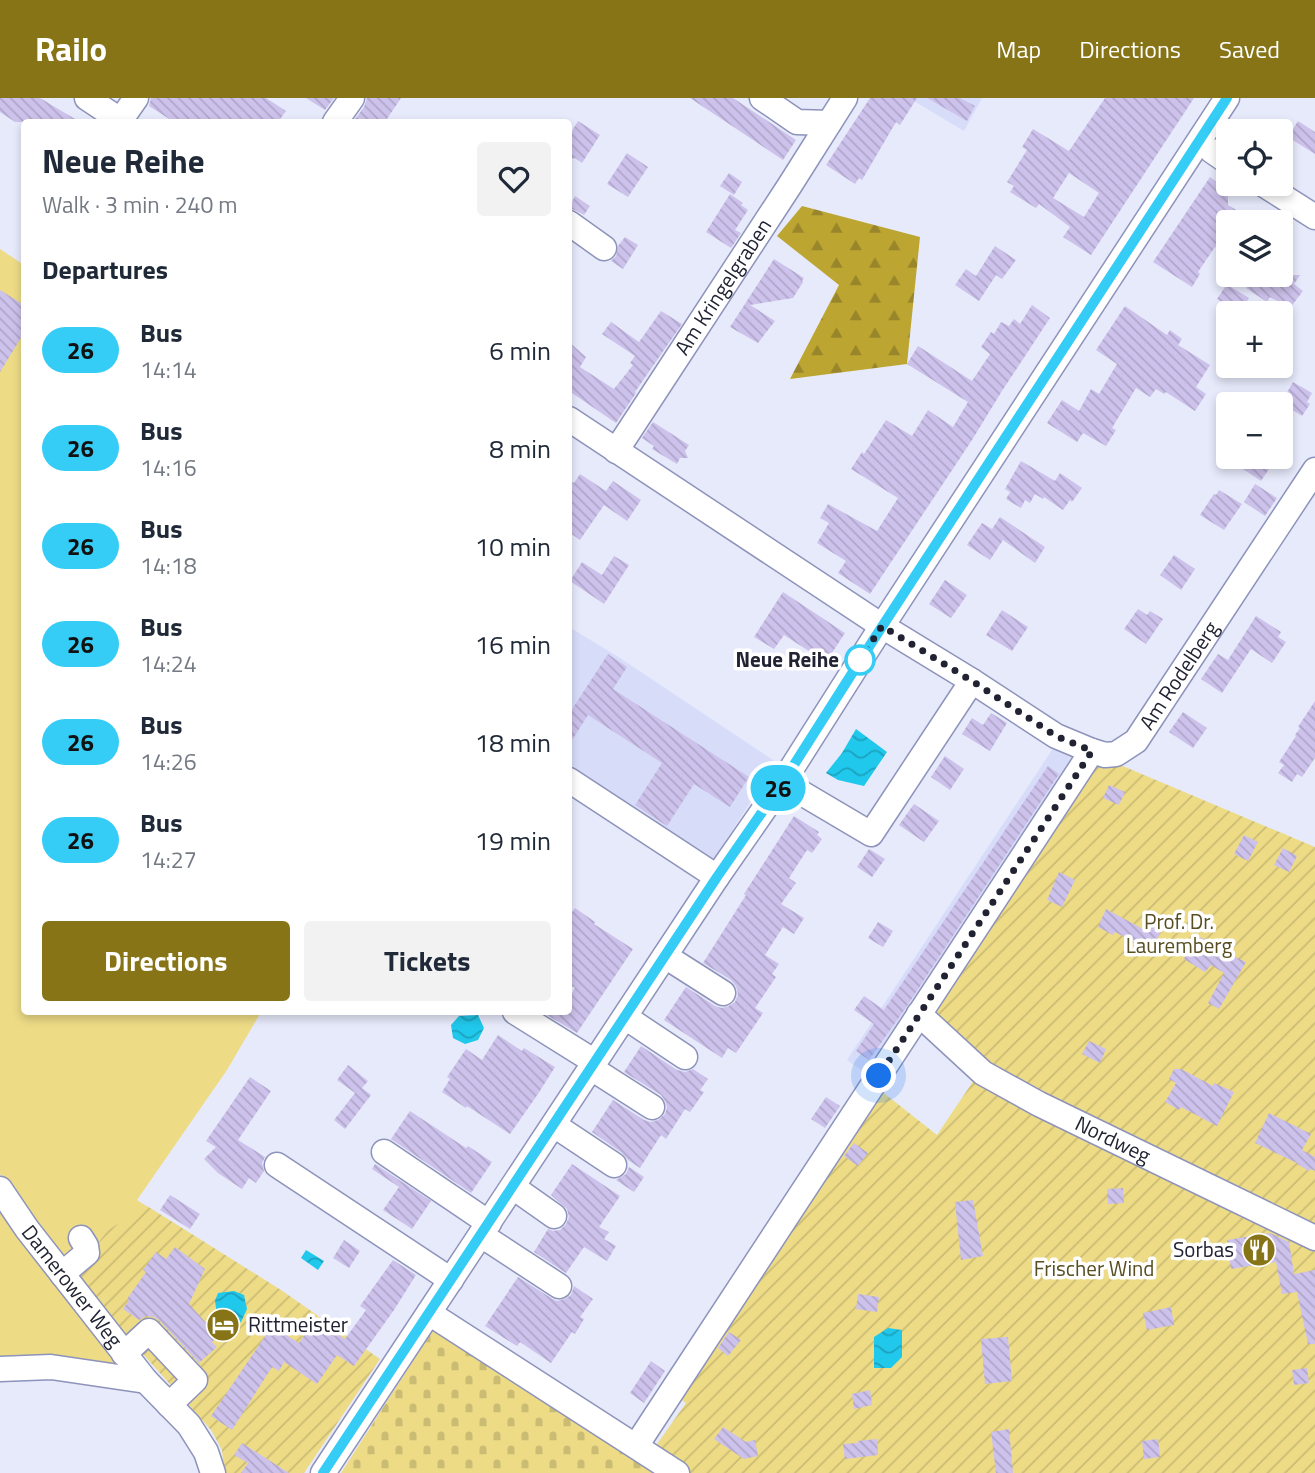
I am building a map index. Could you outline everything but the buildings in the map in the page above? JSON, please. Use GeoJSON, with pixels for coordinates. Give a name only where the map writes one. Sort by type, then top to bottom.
{"type":"FeatureCollection","features":[{"type":"Feature","properties":{"kind":"street"},"geometry":{"type":"LineString","coordinates":[[87,98],[118,119]]}},
{"type":"Feature","properties":{"kind":"street"},"geometry":{"type":"LineString","coordinates":[[124,119],[136,98]]}},
{"type":"Feature","properties":{"kind":"street"},"geometry":{"type":"LineString","coordinates":[[337,119],[352,98]]}},
{"type":"Feature","properties":{"kind":"street"},"geometry":{"type":"LineString","coordinates":[[761,98],[797,122],[829,123]]}},
{"type":"Feature","properties":{"kind":"street","name":"Am Kringelgraben"},"geometry":{"type":"LineString","coordinates":[[616,451],[845,98]]}},
{"type":"Feature","properties":{"kind":"street"},"geometry":{"type":"LineString","coordinates":[[323,1473],[717,877],[783,782],[1227,98]]}},
{"type":"Feature","properties":{"kind":"street"},"geometry":{"type":"LineString","coordinates":[[1282,196],[1315,217]]}},
{"type":"Feature","properties":{"kind":"street"},"geometry":{"type":"LineString","coordinates":[[572,225],[604,248]]}},
{"type":"Feature","properties":{"kind":"street"},"geometry":{"type":"LineString","coordinates":[[572,421],[882,626]]}},
{"type":"Feature","properties":{"kind":"street","name":"Am Rodelberg"},"geometry":{"type":"LineString","coordinates":[[882,626],[1056,736],[1105,755],[1116,754],[1136,741],[1315,470]]}},
{"type":"Feature","properties":{"kind":"street"},"geometry":{"type":"LineString","coordinates":[[783,782],[871,834],[972,681]]}},
{"type":"Feature","properties":{"kind":"street"},"geometry":{"type":"LineString","coordinates":[[636,1446],[1056,816],[1092,751]]}},
{"type":"Feature","properties":{"kind":"street"},"geometry":{"type":"LineString","coordinates":[[572,782],[717,877]]}},
{"type":"Feature","properties":{"kind":"street"},"geometry":{"type":"LineString","coordinates":[[665,956],[723,993]]}},
{"type":"Feature","properties":{"kind":"street"},"geometry":{"type":"LineString","coordinates":[[519,1015],[649,1111]]}},
{"type":"Feature","properties":{"kind":"street"},"geometry":{"type":"LineString","coordinates":[[625,1017],[685,1057]]}},
{"type":"Feature","properties":{"kind":"street","name":"Nordweg"},"geometry":{"type":"LineString","coordinates":[[922,1017],[983,1073],[1006,1086],[1315,1238]]}},
{"type":"Feature","properties":{"kind":"street"},"geometry":{"type":"LineString","coordinates":[[554,1125],[614,1165]]}},
{"type":"Feature","properties":{"kind":"street"},"geometry":{"type":"LineString","coordinates":[[384,1152],[553,1291]]}},
{"type":"Feature","properties":{"kind":"street"},"geometry":{"type":"LineString","coordinates":[[277,1165],[451,1280]]}},
{"type":"Feature","properties":{"kind":"street"},"geometry":{"type":"LineString","coordinates":[[415,1185],[482,1234]]}},
{"type":"Feature","properties":{"kind":"street"},"geometry":{"type":"LineString","coordinates":[[513,1186],[554,1216]]}},
{"type":"Feature","properties":{"kind":"street","name":"Damerower Weg"},"geometry":{"type":"LineString","coordinates":[[0,1189],[124,1354],[189,1425],[206,1452],[213,1473]]}},
{"type":"Feature","properties":{"kind":"street"},"geometry":{"type":"LineString","coordinates":[[62,1274],[87,1253],[80,1238]]}},
{"type":"Feature","properties":{"kind":"street"},"geometry":{"type":"LineString","coordinates":[[429,1313],[677,1473]]}},
{"type":"Feature","properties":{"kind":"street"},"geometry":{"type":"LineString","coordinates":[[124,1354],[149,1331],[195,1380],[169,1405]]}},
{"type":"Feature","properties":{"kind":"street","name":"Damerower Weg"},"geometry":{"type":"LineString","coordinates":[[0,1369],[51,1367],[146,1381]]}},
{"type":"Feature","properties":{"kind":"shaded area"},"geometry":{"type":"Polygon","coordinates":[[[909,98],[982,98],[964,131],[909,98]]]}},
{"type":"Feature","properties":{"kind":"shaded area"},"geometry":{"type":"Polygon","coordinates":[[[572,629],[776,762],[714,859],[572,768],[572,629]]]}},
{"type":"Feature","properties":{"kind":"shaded area"},"geometry":{"type":"Polygon","coordinates":[[[1056,744],[1081,759],[871,1077],[847,1060],[1056,744]]]}},
{"type":"Feature","properties":{"kind":"green space"},"geometry":{"type":"Polygon","coordinates":[[[802,206],[920,237],[907,364],[790,379],[839,285],[777,236],[802,206]]]}},
{"type":"Feature","properties":{"kind":"green space"},"geometry":{"type":"Polygon","coordinates":[[[0,249],[21,263],[21,1015],[259,1015],[227,1070],[137,1200],[151,1209],[149,1214],[73,1276],[0,1174],[0,249]]]}},
{"type":"Feature","properties":{"kind":"green space","name":"Frischer Wind"},"geometry":{"type":"Polygon","coordinates":[[[1099,756],[1315,847],[1315,1473],[666,1473],[650,1454],[686,1403],[675,1395],[880,1090],[937,1135],[974,1080],[921,1028],[1099,756]]]}},
{"type":"Feature","properties":{"kind":"green space"},"geometry":{"type":"Polygon","coordinates":[[[0,1198],[124,1367],[0,1361],[0,1198]]]}},
{"type":"Feature","properties":{"kind":"green space","name":"Rittmeister"},"geometry":{"type":"Polygon","coordinates":[[[147,1206],[281,1290],[380,1359],[304,1473],[224,1473],[222,1450],[211,1430],[73,1276],[108,1230],[147,1206]]]}},
{"type":"Feature","properties":{"kind":"green space"},"geometry":{"type":"Polygon","coordinates":[[[436,1325],[666,1473],[341,1473],[436,1325]]]}},
{"type":"Feature","properties":{"kind":"water"},"geometry":{"type":"Polygon","coordinates":[[[856,729],[887,752],[864,786],[838,780],[826,773],[856,729]]]}},
{"type":"Feature","properties":{"kind":"water"},"geometry":{"type":"Polygon","coordinates":[[[478,1015],[484,1028],[478,1040],[465,1044],[453,1038],[451,1025],[459,1016],[478,1015]]]}},
{"type":"Feature","properties":{"kind":"water"},"geometry":{"type":"Polygon","coordinates":[[[306,1250],[324,1261],[318,1270],[301,1258],[306,1250]]]}},
{"type":"Feature","properties":{"kind":"water"},"geometry":{"type":"Polygon","coordinates":[[[234,1291],[244,1295],[247,1309],[241,1322],[232,1325],[217,1315],[215,1301],[218,1293],[234,1291]]]}},
{"type":"Feature","properties":{"kind":"water"},"geometry":{"type":"Polygon","coordinates":[[[888,1328],[902,1330],[902,1357],[891,1368],[874,1368],[874,1337],[888,1328]]]}},
{"type":"Feature","properties":{"kind":"bus line","name":"26"},"geometry":{"type":"LineString","coordinates":[[323,1473],[717,877],[783,782],[1227,98]]}},
{"type":"Feature","properties":{"kind":"place","name":"Neue Reihe"},"geometry":{"type":"Point","coordinates":[860,660]}},
{"type":"Feature","properties":{"kind":"place","name":"Sorbas"},"geometry":{"type":"Point","coordinates":[1259,1250]}},
{"type":"Feature","properties":{"kind":"place","name":"Rittmeister"},"geometry":{"type":"Point","coordinates":[223,1325]}},
{"type":"Feature","properties":{"kind":"route"},"geometry":{"type":"LineString","coordinates":[[860,660],[882,626],[1056,736],[1092,751],[879,1076]]}},
{"type":"Feature","properties":{"kind":"park label","name":"Prof. Dr. Lauremberg"},"geometry":{"type":"Point","coordinates":[1179,934]}}]}
